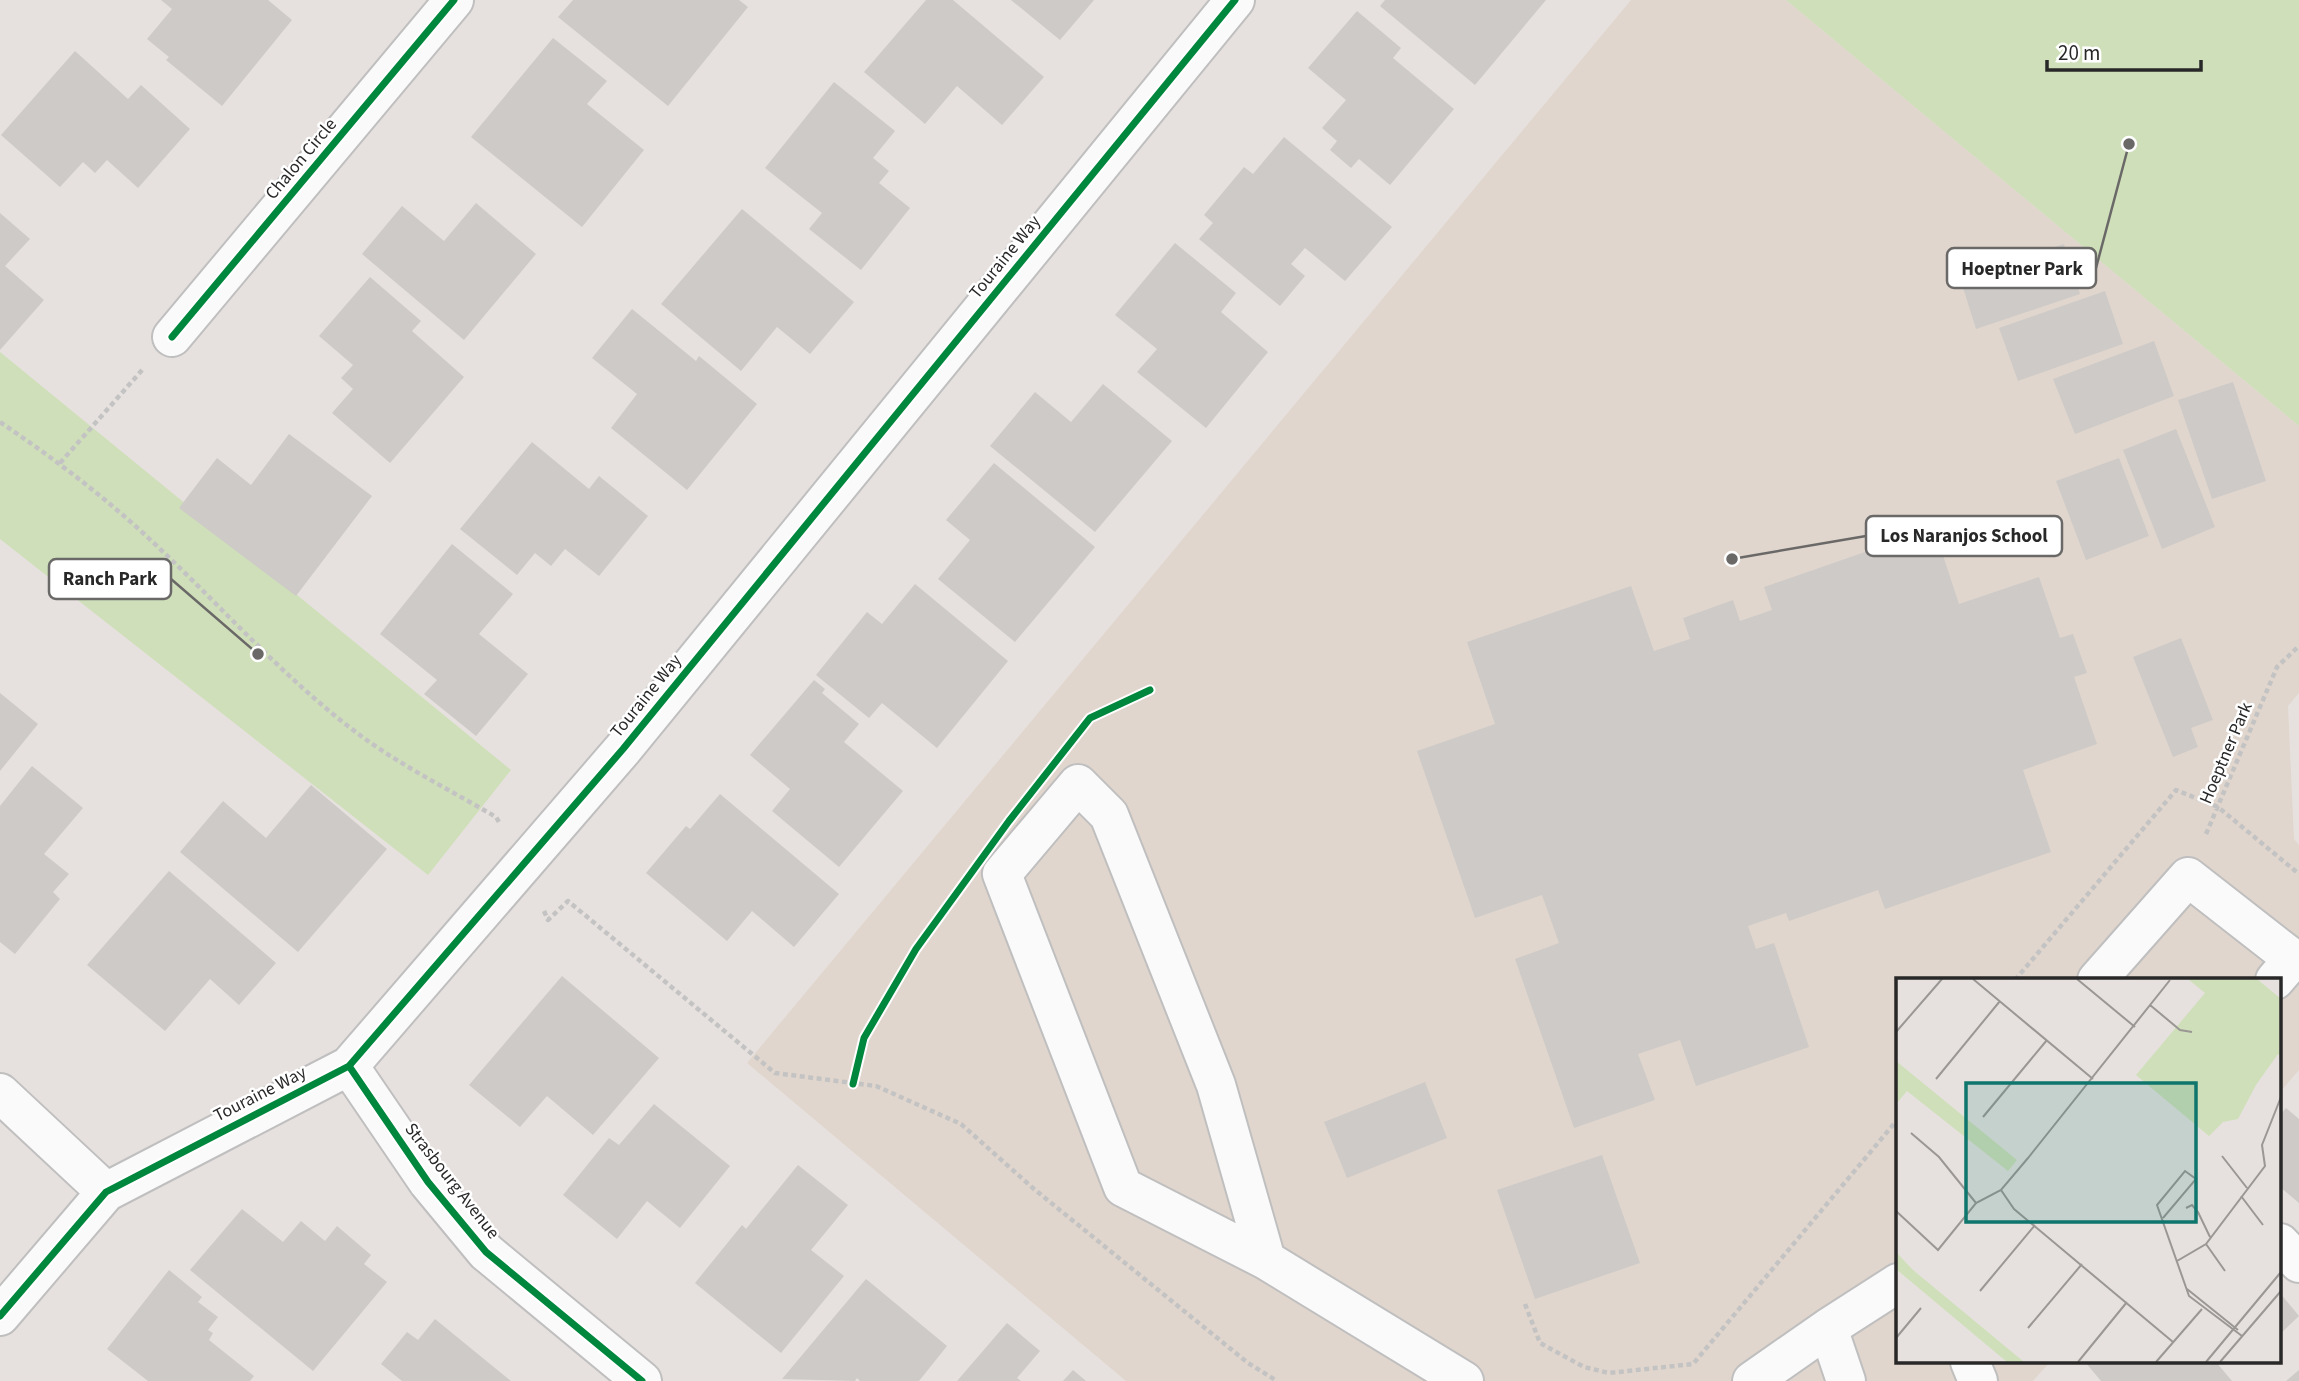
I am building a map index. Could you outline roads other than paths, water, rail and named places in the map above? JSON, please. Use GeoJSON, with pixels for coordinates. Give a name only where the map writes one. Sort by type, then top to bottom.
{"type":"FeatureCollection","features":[{"type":"Feature","properties":{"kind":"street","name":"Chalon Circle"},"geometry":{"type":"LineString","coordinates":[[172,337],[454,0]]}},
{"type":"Feature","properties":{"kind":"street","name":"Touraine Way"},"geometry":{"type":"LineString","coordinates":[[0,1316],[106,1192],[349,1066],[623,749],[1235,0]]}},
{"type":"Feature","properties":{"kind":"street"},"geometry":{"type":"LineString","coordinates":[[1266,1260],[1216,1085],[1109,815],[1078,784],[1002,874],[1123,1187],[1266,1260],[1465,1381]]}},
{"type":"Feature","properties":{"kind":"street"},"geometry":{"type":"LineString","coordinates":[[2099,978],[2189,877],[2293,959],[2277,978]]}},
{"type":"Feature","properties":{"kind":"street","name":"Strasbourg Avenue"},"geometry":{"type":"LineString","coordinates":[[349,1066],[428,1182],[486,1252],[642,1381]]}},
{"type":"Feature","properties":{"kind":"street"},"geometry":{"type":"LineString","coordinates":[[0,1093],[106,1192]]}},
{"type":"Feature","properties":{"kind":"street"},"geometry":{"type":"LineString","coordinates":[[2282,1244],[2299,1263]]}},
{"type":"Feature","properties":{"kind":"street"},"geometry":{"type":"LineString","coordinates":[[1752,1381],[1896,1284]]}},
{"type":"Feature","properties":{"kind":"street"},"geometry":{"type":"LineString","coordinates":[[1828,1328],[1846,1381]]}},
{"type":"Feature","properties":{"kind":"street"},"geometry":{"type":"LineString","coordinates":[[1971,1364],[1978,1381]]}},
{"type":"Feature","properties":{"kind":"place","name":"Hoeptner Park"},"geometry":{"type":"Point","coordinates":[2129,144]}},
{"type":"Feature","properties":{"kind":"place","name":"Los Naranjos School"},"geometry":{"type":"Point","coordinates":[1732,559]}},
{"type":"Feature","properties":{"kind":"place","name":"Ranch Park"},"geometry":{"type":"Point","coordinates":[258,654]}}]}
